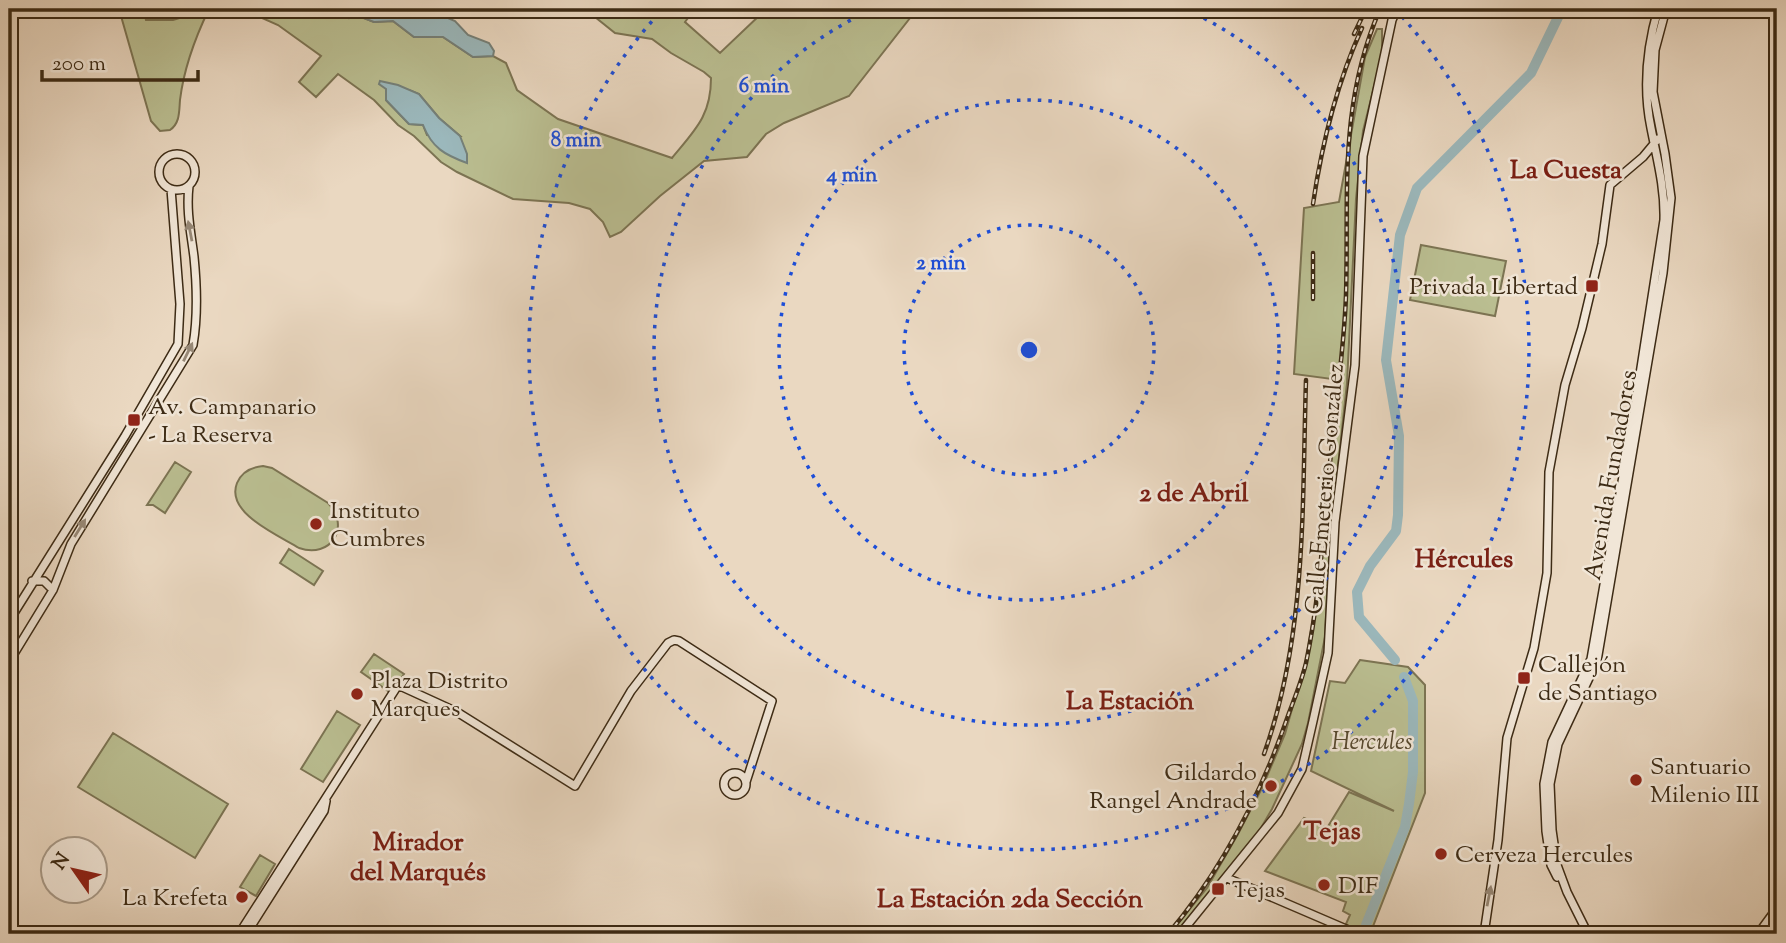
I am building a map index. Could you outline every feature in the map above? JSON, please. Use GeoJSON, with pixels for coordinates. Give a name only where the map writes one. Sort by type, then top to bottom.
{"type":"FeatureCollection","features":[{"type":"Feature","properties":{"kind":"street","name":"Calle Emeterio González"},"geometry":{"type":"LineString","coordinates":[[1180,934],[1278,813],[1302,769],[1328,653],[1335,522],[1355,365],[1363,156],[1392,20],[1397,9]]}},
{"type":"Feature","properties":{"kind":"street","name":"Avenida Fundadores"},"geometry":{"type":"LineString","coordinates":[[1588,934],[1557,865],[1550,784],[1558,744],[1597,661],[1627,498],[1663,273],[1671,198],[1658,139],[1651,129],[1647,93],[1649,50],[1658,9]]}},
{"type":"Feature","properties":{"kind":"street","name":"Avenida Fundadores"},"geometry":{"type":"LineString","coordinates":[[1583,934],[1551,865],[1544,783],[1552,742],[1591,659],[1657,271],[1664,199],[1653,92],[1655,51],[1666,9]]}},
{"type":"Feature","properties":{"kind":"street"},"geometry":{"type":"LineString","coordinates":[[1484,934],[1496,858],[1507,738],[1515,704],[1534,648],[1547,573],[1549,472],[1565,384],[1582,328],[1602,244],[1610,185],[1643,157],[1658,139]]}},
{"type":"Feature","properties":{"kind":"street"},"geometry":{"type":"LineString","coordinates":[[9,662],[54,590],[71,544],[193,345],[198,312],[186,205],[189,186],[195,175],[192,163],[183,155],[171,155],[162,162],[159,173],[162,183],[171,190],[189,186]]}},
{"type":"Feature","properties":{"kind":"street"},"geometry":{"type":"LineString","coordinates":[[1643,157],[1659,163]]}},
{"type":"Feature","properties":{"kind":"street"},"geometry":{"type":"LineString","coordinates":[[9,621],[144,404],[178,344],[180,304],[171,190]]}},
{"type":"Feature","properties":{"kind":"street"},"geometry":{"type":"LineString","coordinates":[[176,264],[194,262]]}},
{"type":"Feature","properties":{"kind":"street"},"geometry":{"type":"LineString","coordinates":[[144,404],[153,410]]}},
{"type":"Feature","properties":{"kind":"street"},"geometry":{"type":"LineString","coordinates":[[32,581],[44,581],[54,590]]}},
{"type":"Feature","properties":{"kind":"street"},"geometry":{"type":"LineString","coordinates":[[239,934],[398,685],[457,712],[575,786],[631,691],[674,639],[772,701],[746,782],[741,793],[735,795],[725,789],[726,778],[730,774],[740,774],[753,760]]}},
{"type":"Feature","properties":{"kind":"street"},"geometry":{"type":"LineString","coordinates":[[740,774],[746,782]]}},
{"type":"Feature","properties":{"kind":"street"},"geometry":{"type":"LineString","coordinates":[[246,934],[324,811],[326,800]]}},
{"type":"Feature","properties":{"kind":"street"},"geometry":{"type":"LineString","coordinates":[[1227,878],[1353,933]]}},
{"type":"Feature","properties":{"kind":"street"},"geometry":{"type":"LineString","coordinates":[[1759,934],[1777,908]]}},
{"type":"Feature","properties":{"kind":"street"},"geometry":{"type":"LineString","coordinates":[[1759,934],[1775,934]]}},
{"type":"Feature","properties":{"kind":"green space"},"geometry":{"type":"Polygon","coordinates":[[[119,9],[134,9],[134,16],[145,16],[146,20],[173,20],[209,9],[187,64],[177,121],[170,130],[160,131],[151,121],[119,9]]]}},
{"type":"Feature","properties":{"kind":"green space"},"geometry":{"type":"Polygon","coordinates":[[[242,9],[339,11],[349,18],[356,15],[374,22],[393,21],[414,37],[443,37],[473,57],[493,56],[506,63],[517,90],[558,119],[672,158],[705,113],[711,78],[652,39],[615,33],[585,9],[687,9],[691,14],[685,22],[720,53],[762,13],[757,9],[917,9],[849,96],[784,123],[766,134],[747,157],[704,161],[621,232],[610,237],[603,222],[590,209],[569,203],[513,199],[457,172],[441,162],[398,125],[374,100],[338,74],[316,97],[299,82],[321,56],[278,25],[242,9]],[[386,89],[386,100],[409,124],[423,125],[427,135],[460,136],[439,118],[419,94],[409,90],[386,89]]]}},
{"type":"Feature","properties":{"kind":"green space"},"geometry":{"type":"Polygon","coordinates":[[[1377,29],[1382,29],[1382,55],[1363,131],[1356,199],[1347,383],[1330,540],[1325,637],[1308,723],[1302,744],[1272,809],[1254,840],[1179,934],[1169,934],[1207,888],[1262,788],[1285,734],[1306,660],[1314,613],[1340,380],[1294,374],[1304,208],[1339,202],[1365,57],[1377,29]]]}},
{"type":"Feature","properties":{"kind":"green space"},"geometry":{"type":"Polygon","coordinates":[[[1421,245],[1506,261],[1495,316],[1410,300],[1421,245]]]}},
{"type":"Feature","properties":{"kind":"green space"},"geometry":{"type":"Polygon","coordinates":[[[175,462],[191,472],[165,513],[153,505],[147,505],[175,462]]]}},
{"type":"Feature","properties":{"kind":"green space"},"geometry":{"type":"Polygon","coordinates":[[[263,466],[272,468],[328,503],[338,522],[334,539],[328,545],[320,549],[299,548],[267,530],[246,513],[235,494],[237,483],[248,470],[263,466]]]}},
{"type":"Feature","properties":{"kind":"green space"},"geometry":{"type":"Polygon","coordinates":[[[289,549],[323,571],[314,585],[280,563],[289,549]]]}},
{"type":"Feature","properties":{"kind":"green space"},"geometry":{"type":"Polygon","coordinates":[[[374,654],[404,674],[391,693],[361,672],[374,654]]]}},
{"type":"Feature","properties":{"kind":"green space","name":"Hercules"},"geometry":{"type":"Polygon","coordinates":[[[1360,660],[1408,667],[1425,685],[1425,793],[1370,934],[1349,934],[1351,928],[1346,924],[1350,915],[1343,911],[1346,902],[1265,871],[1304,818],[1327,828],[1349,792],[1394,811],[1311,771],[1330,681],[1345,683],[1360,660]]]}},
{"type":"Feature","properties":{"kind":"green space"},"geometry":{"type":"Polygon","coordinates":[[[337,711],[360,725],[323,782],[301,769],[337,711]]]}},
{"type":"Feature","properties":{"kind":"green space"},"geometry":{"type":"Polygon","coordinates":[[[113,733],[228,804],[195,858],[78,787],[113,733]]]}},
{"type":"Feature","properties":{"kind":"green space"},"geometry":{"type":"Polygon","coordinates":[[[260,855],[275,864],[256,896],[240,887],[260,855]]]}},
{"type":"Feature","properties":{"kind":"water"},"geometry":{"type":"Polygon","coordinates":[[[314,9],[427,9],[455,21],[468,35],[489,43],[494,51],[493,56],[473,57],[443,37],[414,37],[393,21],[374,22],[356,15],[349,18],[340,13],[314,9]]]}},
{"type":"Feature","properties":{"kind":"water"},"geometry":{"type":"Polygon","coordinates":[[[380,81],[419,94],[439,118],[460,136],[467,154],[467,163],[440,150],[423,125],[409,124],[386,100],[386,89],[379,84],[380,81]]]}},
{"type":"Feature","properties":{"kind":"waterway"},"geometry":{"type":"LineString","coordinates":[[1395,660],[1359,617],[1357,592],[1370,566],[1396,531],[1398,515],[1399,436],[1386,360],[1400,235],[1417,188],[1531,73],[1562,9]]}},
{"type":"Feature","properties":{"kind":"waterway"},"geometry":{"type":"LineString","coordinates":[[1366,925],[1405,827],[1409,804],[1413,772],[1413,701],[1404,677]]}},
{"type":"Feature","properties":{"kind":"railway"},"geometry":{"type":"LineString","coordinates":[[1354,34],[1366,9]]}},
{"type":"Feature","properties":{"kind":"railway"},"geometry":{"type":"LineString","coordinates":[[1168,934],[1206,884],[1239,829],[1278,743],[1306,663],[1318,588],[1343,337],[1348,150],[1357,80],[1380,9]]}},
{"type":"Feature","properties":{"kind":"railway"},"geometry":{"type":"LineString","coordinates":[[1313,204],[1331,114],[1362,28]]}},
{"type":"Feature","properties":{"kind":"railway"},"geometry":{"type":"LineString","coordinates":[[1313,253],[1313,299]]}},
{"type":"Feature","properties":{"kind":"railway"},"geometry":{"type":"LineString","coordinates":[[1264,754],[1278,709],[1295,616],[1300,569],[1306,380]]}},
{"type":"Feature","properties":{"kind":"place","name":"Privada Libertad"},"geometry":{"type":"Point","coordinates":[1592,286]}},
{"type":"Feature","properties":{"kind":"place","name":"Av. Campanario - La Reserva"},"geometry":{"type":"Point","coordinates":[134,420]}},
{"type":"Feature","properties":{"kind":"place","name":"Instituto Cumbres"},"geometry":{"type":"Point","coordinates":[316,524]}},
{"type":"Feature","properties":{"kind":"place","name":"Callejón de Santiago"},"geometry":{"type":"Point","coordinates":[1524,678]}},
{"type":"Feature","properties":{"kind":"place","name":"Plaza Distrito Marques"},"geometry":{"type":"Point","coordinates":[357,694]}},
{"type":"Feature","properties":{"kind":"place","name":"Santuario Milenio III"},"geometry":{"type":"Point","coordinates":[1636,780]}},
{"type":"Feature","properties":{"kind":"place","name":"Gildardo Rangel Andrade"},"geometry":{"type":"Point","coordinates":[1271,786]}},
{"type":"Feature","properties":{"kind":"place","name":"Cerveza Hercules"},"geometry":{"type":"Point","coordinates":[1441,854]}},
{"type":"Feature","properties":{"kind":"place","name":"DIF"},"geometry":{"type":"Point","coordinates":[1324,885]}},
{"type":"Feature","properties":{"kind":"place","name":"Tejas"},"geometry":{"type":"Point","coordinates":[1218,889]}},
{"type":"Feature","properties":{"kind":"place","name":"La Krefeta"},"geometry":{"type":"Point","coordinates":[242,897]}},
{"type":"Feature","properties":{"kind":"district","name":"La Cuesta"},"geometry":{"type":"Point","coordinates":[1566,169]}},
{"type":"Feature","properties":{"kind":"district","name":"2 de Abril"},"geometry":{"type":"Point","coordinates":[1194,492]}},
{"type":"Feature","properties":{"kind":"district","name":"Hércules"},"geometry":{"type":"Point","coordinates":[1464,558]}},
{"type":"Feature","properties":{"kind":"district","name":"La Estación"},"geometry":{"type":"Point","coordinates":[1130,700]}},
{"type":"Feature","properties":{"kind":"district","name":"Tejas"},"geometry":{"type":"Point","coordinates":[1332,830]}},
{"type":"Feature","properties":{"kind":"district","name":"Mirador del Marqués"},"geometry":{"type":"Point","coordinates":[418,856]}},
{"type":"Feature","properties":{"kind":"district","name":"La Estación 2da Sección"},"geometry":{"type":"Point","coordinates":[1010,898]}}]}
